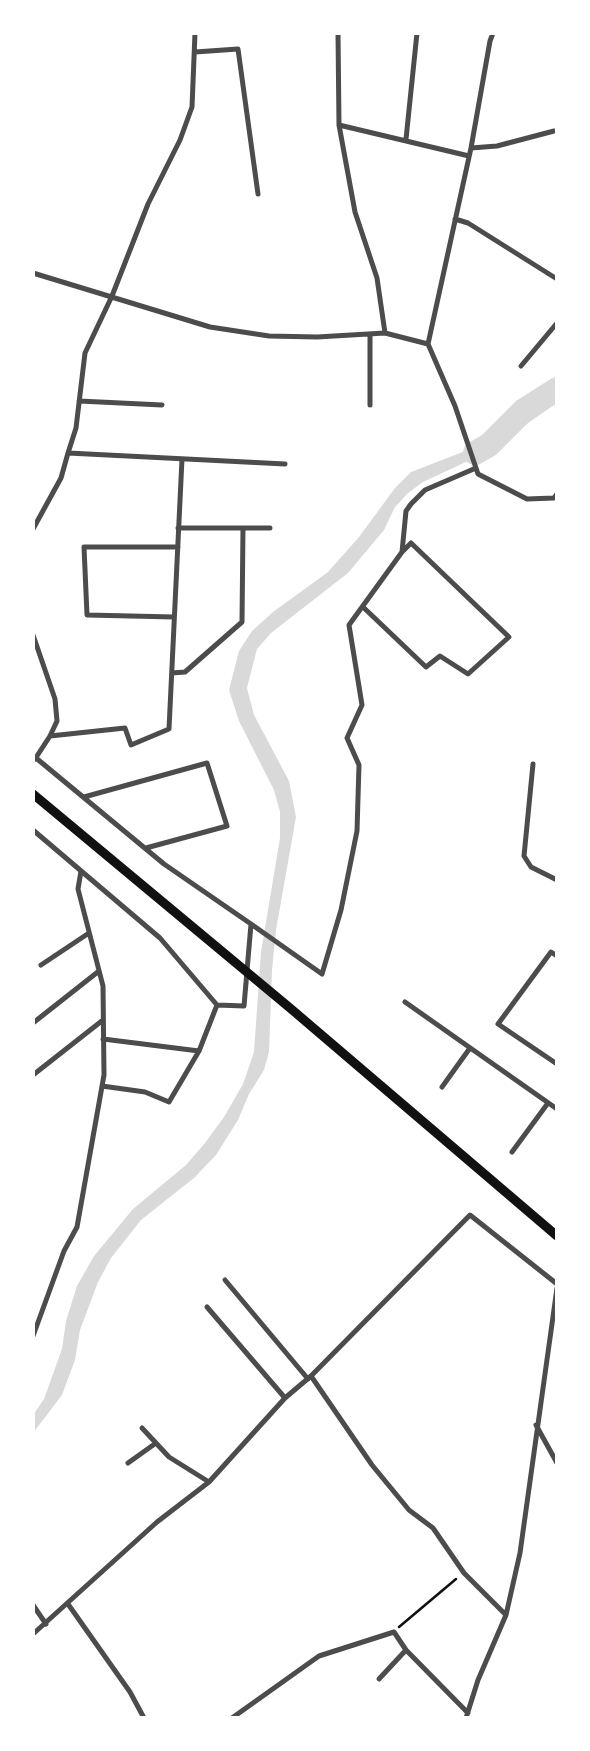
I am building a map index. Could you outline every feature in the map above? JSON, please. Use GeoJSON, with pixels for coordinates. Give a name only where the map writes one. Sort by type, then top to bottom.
{"type":"FeatureCollection","features":[{"type":"Feature","properties":{"kind":"main road"},"geometry":{"type":"LineString","coordinates":[[33,794],[290,1008],[557,1236]]}},
{"type":"Feature","properties":{"kind":"street"},"geometry":{"type":"LineString","coordinates":[[33,529],[61,478],[76,428],[85,354],[112,296],[148,204],[180,140],[192,107],[195,33]]}},
{"type":"Feature","properties":{"kind":"street"},"geometry":{"type":"LineString","coordinates":[[338,33],[339,125],[355,212],[377,278],[385,333]]}},
{"type":"Feature","properties":{"kind":"street"},"geometry":{"type":"LineString","coordinates":[[406,139],[416,33]]}},
{"type":"Feature","properties":{"kind":"street"},"geometry":{"type":"LineString","coordinates":[[493,33],[489,41],[471,148],[428,344],[455,406],[478,474],[527,499],[554,498],[557,494]]}},
{"type":"Feature","properties":{"kind":"street"},"geometry":{"type":"LineString","coordinates":[[195,52],[237,49],[258,194]]}},
{"type":"Feature","properties":{"kind":"street"},"geometry":{"type":"LineString","coordinates":[[339,125],[469,156]]}},
{"type":"Feature","properties":{"kind":"street"},"geometry":{"type":"LineString","coordinates":[[471,148],[497,146],[554,131]]}},
{"type":"Feature","properties":{"kind":"street"},"geometry":{"type":"LineString","coordinates":[[455,219],[468,223],[557,279]]}},
{"type":"Feature","properties":{"kind":"street"},"geometry":{"type":"LineString","coordinates":[[33,273],[210,327],[270,336],[385,333],[428,344]]}},
{"type":"Feature","properties":{"kind":"street"},"geometry":{"type":"LineString","coordinates":[[522,366],[557,323]]}},
{"type":"Feature","properties":{"kind":"street"},"geometry":{"type":"LineString","coordinates":[[370,334],[370,405]]}},
{"type":"Feature","properties":{"kind":"street"},"geometry":{"type":"LineString","coordinates":[[79,401],[162,405]]}},
{"type":"Feature","properties":{"kind":"street"},"geometry":{"type":"LineString","coordinates":[[68,453],[285,464]]}},
{"type":"Feature","properties":{"kind":"street"},"geometry":{"type":"LineString","coordinates":[[50,736],[125,728],[131,745],[169,729],[182,458]]}},
{"type":"Feature","properties":{"kind":"street"},"geometry":{"type":"LineString","coordinates":[[401,552],[407,511],[411,503],[425,490],[476,468]]}},
{"type":"Feature","properties":{"kind":"street"},"geometry":{"type":"LineString","coordinates":[[178,528],[270,528]]}},
{"type":"Feature","properties":{"kind":"street"},"geometry":{"type":"LineString","coordinates":[[172,673],[185,672],[242,622],[243,528]]}},
{"type":"Feature","properties":{"kind":"street"},"geometry":{"type":"LineString","coordinates":[[33,635],[55,699],[57,721],[35,759],[146,848],[322,974],[341,910],[356,831],[359,765],[347,738],[362,705],[349,625],[401,552],[411,544],[509,637],[468,674],[439,656],[426,667],[363,607]]}},
{"type":"Feature","properties":{"kind":"street"},"geometry":{"type":"LineString","coordinates":[[174,617],[87,615],[84,547],[178,547]]}},
{"type":"Feature","properties":{"kind":"street"},"geometry":{"type":"LineString","coordinates":[[84,797],[206,763],[227,826],[146,848]]}},
{"type":"Feature","properties":{"kind":"street"},"geometry":{"type":"LineString","coordinates":[[534,764],[524,856],[531,867],[557,880]]}},
{"type":"Feature","properties":{"kind":"street"},"geometry":{"type":"LineString","coordinates":[[33,842],[36,832],[160,938],[217,1005],[244,1006],[251,924]]}},
{"type":"Feature","properties":{"kind":"street"},"geometry":{"type":"LineString","coordinates":[[33,1336],[64,1251],[78,1227],[102,1086],[103,986],[78,889],[82,871]]}},
{"type":"Feature","properties":{"kind":"street"},"geometry":{"type":"LineString","coordinates":[[41,965],[89,933]]}},
{"type":"Feature","properties":{"kind":"street"},"geometry":{"type":"LineString","coordinates":[[557,956],[551,951],[498,1024],[557,1064]]}},
{"type":"Feature","properties":{"kind":"street"},"geometry":{"type":"LineString","coordinates":[[33,1023],[99,971]]}},
{"type":"Feature","properties":{"kind":"street"},"geometry":{"type":"LineString","coordinates":[[405,1002],[557,1109]]}},
{"type":"Feature","properties":{"kind":"street"},"geometry":{"type":"LineString","coordinates":[[102,1086],[145,1092],[169,1102],[199,1051],[217,1005]]}},
{"type":"Feature","properties":{"kind":"street"},"geometry":{"type":"LineString","coordinates":[[33,1074],[103,1020]]}},
{"type":"Feature","properties":{"kind":"street"},"geometry":{"type":"LineString","coordinates":[[103,1039],[199,1051]]}},
{"type":"Feature","properties":{"kind":"street"},"geometry":{"type":"LineString","coordinates":[[442,1087],[470,1048]]}},
{"type":"Feature","properties":{"kind":"street"},"geometry":{"type":"LineString","coordinates":[[512,1152],[548,1103]]}},
{"type":"Feature","properties":{"kind":"street"},"geometry":{"type":"LineString","coordinates":[[33,1634],[157,1522],[209,1482],[285,1398],[470,1215],[557,1286],[520,1553],[506,1615],[478,1680],[467,1715],[406,1650],[394,1632],[319,1656],[232,1718]]}},
{"type":"Feature","properties":{"kind":"street"},"geometry":{"type":"LineString","coordinates":[[225,1280],[309,1377],[408,1510],[433,1528],[464,1573],[506,1615]]}},
{"type":"Feature","properties":{"kind":"street"},"geometry":{"type":"LineString","coordinates":[[207,1307],[285,1398]]}},
{"type":"Feature","properties":{"kind":"street"},"geometry":{"type":"LineString","coordinates":[[536,1425],[557,1463]]}},
{"type":"Feature","properties":{"kind":"street"},"geometry":{"type":"LineString","coordinates":[[142,1429],[169,1457],[209,1482]]}},
{"type":"Feature","properties":{"kind":"street"},"geometry":{"type":"LineString","coordinates":[[128,1463],[156,1443]]}},
{"type":"Feature","properties":{"kind":"street"},"geometry":{"type":"LineString","coordinates":[[68,1604],[131,1692],[144,1718]]}},
{"type":"Feature","properties":{"kind":"street"},"geometry":{"type":"LineString","coordinates":[[33,1605],[46,1624]]}},
{"type":"Feature","properties":{"kind":"street"},"geometry":{"type":"LineString","coordinates":[[379,1678],[406,1650]]}},
{"type":"Feature","properties":{"kind":"path"},"geometry":{"type":"LineString","coordinates":[[394,1632],[409,1616],[464,1573]]}},
{"type":"Feature","properties":{"kind":"shaded area"},"geometry":{"type":"Polygon","coordinates":[[[557,393],[557,403],[483,454],[423,482],[408,493],[395,507],[384,530],[348,573],[271,633],[257,649],[247,688],[254,715],[289,781],[296,817],[276,930],[269,1052],[264,1070],[216,1155],[194,1178],[141,1220],[111,1258],[98,1282],[80,1330],[75,1360],[62,1395],[33,1433],[33,1415],[44,1399],[62,1349],[66,1321],[77,1286],[94,1256],[133,1209],[186,1165],[205,1143],[243,1084],[254,1052],[261,952],[280,838],[280,812],[274,790],[239,721],[229,690],[239,651],[252,631],[273,612],[328,572],[411,472],[486,443],[507,429],[524,410],[557,393]]]}},
{"type":"Feature","properties":{"kind":"waterway"},"geometry":{"type":"LineString","coordinates":[[475,453],[489,445],[524,410],[557,389]]}}]}
